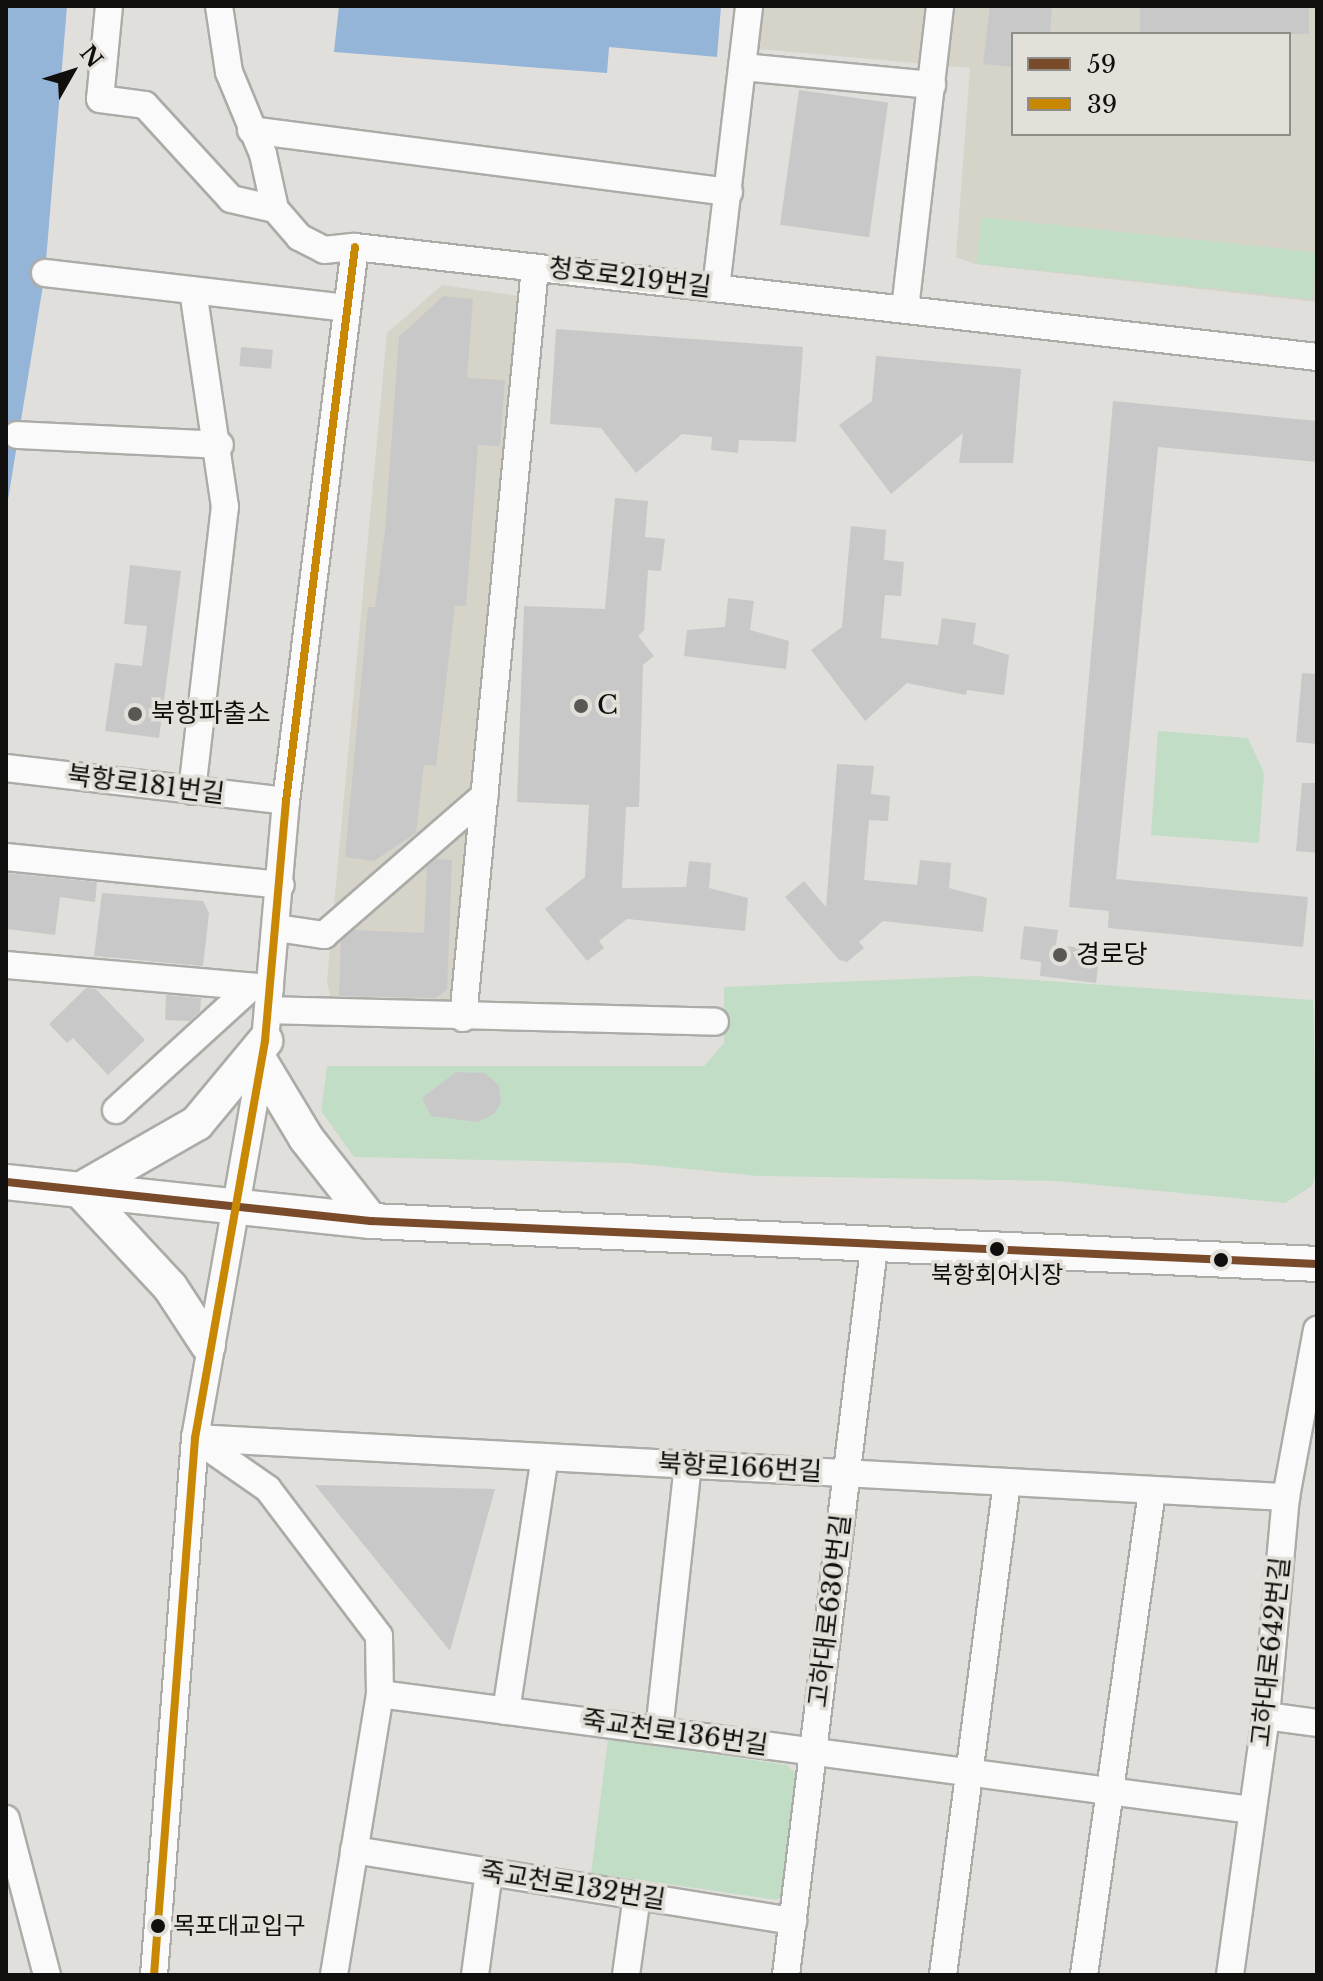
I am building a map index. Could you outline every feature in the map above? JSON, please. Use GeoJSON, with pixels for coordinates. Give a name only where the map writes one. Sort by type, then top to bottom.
{"type":"FeatureCollection","features":[{"type":"Feature","properties":{"kind":"main road"},"geometry":{"type":"LineString","coordinates":[[80,1190],[197,1123],[263,1018]]}},
{"type":"Feature","properties":{"kind":"main road"},"geometry":{"type":"LineString","coordinates":[[263,1018],[306,1138],[371,1221]]}},
{"type":"Feature","properties":{"kind":"main road"},"geometry":{"type":"LineString","coordinates":[[6,1182],[234,1210],[371,1221],[874,1248],[1317,1264]]}},
{"type":"Feature","properties":{"kind":"main road"},"geometry":{"type":"LineString","coordinates":[[80,1190],[170,1287],[208,1345]]}},
{"type":"Feature","properties":{"kind":"street"},"geometry":{"type":"LineString","coordinates":[[109,6],[100,99],[145,105],[231,199],[275,209],[229,72],[219,6]]}},
{"type":"Feature","properties":{"kind":"street"},"geometry":{"type":"LineString","coordinates":[[716,288],[749,6]]}},
{"type":"Feature","properties":{"kind":"street"},"geometry":{"type":"LineString","coordinates":[[905,309],[940,6]]}},
{"type":"Feature","properties":{"kind":"street"},"geometry":{"type":"LineString","coordinates":[[742,67],[932,85]]}},
{"type":"Feature","properties":{"kind":"street"},"geometry":{"type":"LineString","coordinates":[[251,130],[729,192]]}},
{"type":"Feature","properties":{"kind":"street","name":"청호로219번길"},"geometry":{"type":"LineString","coordinates":[[275,209],[299,237],[324,250],[355,247],[1317,357]]}},
{"type":"Feature","properties":{"kind":"street"},"geometry":{"type":"LineString","coordinates":[[154,1975],[195,1438],[277,928],[286,801],[355,247]]}},
{"type":"Feature","properties":{"kind":"street"},"geometry":{"type":"LineString","coordinates":[[463,1018],[535,267]]}},
{"type":"Feature","properties":{"kind":"street"},"geometry":{"type":"LineString","coordinates":[[45,273],[346,308]]}},
{"type":"Feature","properties":{"kind":"street"},"geometry":{"type":"LineString","coordinates":[[192,791],[223,535],[220,445],[193,290]]}},
{"type":"Feature","properties":{"kind":"street"},"geometry":{"type":"LineString","coordinates":[[17,435],[220,445]]}},
{"type":"Feature","properties":{"kind":"street","name":"북항로181번길"},"geometry":{"type":"LineString","coordinates":[[6,768],[286,801]]}},
{"type":"Feature","properties":{"kind":"street"},"geometry":{"type":"LineString","coordinates":[[277,928],[324,935],[485,795]]}},
{"type":"Feature","properties":{"kind":"street"},"geometry":{"type":"LineString","coordinates":[[6,857],[281,885]]}},
{"type":"Feature","properties":{"kind":"street"},"geometry":{"type":"LineString","coordinates":[[6,965],[263,1018],[715,1022]]}},
{"type":"Feature","properties":{"kind":"street"},"geometry":{"type":"LineString","coordinates":[[116,1110],[263,1018]]}},
{"type":"Feature","properties":{"kind":"street","name":"고하대로630번길"},"geometry":{"type":"LineString","coordinates":[[786,1975],[874,1248]]}},
{"type":"Feature","properties":{"kind":"street","name":"고하대로642번길"},"geometry":{"type":"LineString","coordinates":[[1230,1975],[1266,1716],[1286,1497],[1317,1330]]}},
{"type":"Feature","properties":{"kind":"street"},"geometry":{"type":"LineString","coordinates":[[195,1438],[268,1489],[374,1623],[380,1694],[334,1975]]}},
{"type":"Feature","properties":{"kind":"street","name":"북항로166번길"},"geometry":{"type":"LineString","coordinates":[[195,1438],[1286,1497]]}},
{"type":"Feature","properties":{"kind":"street"},"geometry":{"type":"LineString","coordinates":[[506,1711],[545,1457]]}},
{"type":"Feature","properties":{"kind":"street"},"geometry":{"type":"LineString","coordinates":[[659,1731],[688,1465]]}},
{"type":"Feature","properties":{"kind":"street"},"geometry":{"type":"LineString","coordinates":[[943,1975],[1007,1483]]}},
{"type":"Feature","properties":{"kind":"street"},"geometry":{"type":"LineString","coordinates":[[1084,1975],[1152,1491]]}},
{"type":"Feature","properties":{"kind":"street","name":"죽교천로136번길"},"geometry":{"type":"LineString","coordinates":[[380,1694],[1252,1810]]}},
{"type":"Feature","properties":{"kind":"street"},"geometry":{"type":"LineString","coordinates":[[1266,1716],[1317,1723]]}},
{"type":"Feature","properties":{"kind":"street"},"geometry":{"type":"LineString","coordinates":[[6,1819],[47,1975]]}},
{"type":"Feature","properties":{"kind":"street","name":"죽교천로132번길"},"geometry":{"type":"LineString","coordinates":[[354,1850],[793,1921]]}},
{"type":"Feature","properties":{"kind":"street"},"geometry":{"type":"LineString","coordinates":[[475,1975],[489,1872]]}},
{"type":"Feature","properties":{"kind":"street"},"geometry":{"type":"LineString","coordinates":[[626,1975],[637,1896]]}},
{"type":"Feature","properties":{"kind":"shaded area"},"geometry":{"type":"Polygon","coordinates":[[[764,6],[1317,6],[1317,302],[975,264],[956,257],[970,68],[759,49],[764,6]]]}},
{"type":"Feature","properties":{"kind":"shaded area"},"geometry":{"type":"Polygon","coordinates":[[[442,285],[546,300],[478,1007],[332,1008],[327,981],[387,333],[442,285]]]}},
{"type":"Feature","properties":{"kind":"green space"},"geometry":{"type":"Polygon","coordinates":[[[981,217],[1317,252],[1312,299],[976,264],[981,217]]]}},
{"type":"Feature","properties":{"kind":"green space"},"geometry":{"type":"Polygon","coordinates":[[[1158,731],[1248,738],[1264,773],[1259,843],[1151,835],[1158,731]]]}},
{"type":"Feature","properties":{"kind":"green space"},"geometry":{"type":"Polygon","coordinates":[[[977,976],[1313,1000],[1317,1170],[1312,1186],[1285,1203],[1056,1181],[758,1176],[628,1163],[354,1157],[321,1111],[327,1066],[704,1066],[724,1043],[724,987],[977,976]]]}},
{"type":"Feature","properties":{"kind":"green space"},"geometry":{"type":"Polygon","coordinates":[[[608,1739],[787,1765],[801,1779],[788,1892],[777,1900],[591,1873],[608,1739]]]}},
{"type":"Feature","properties":{"kind":"water"},"geometry":{"type":"Polygon","coordinates":[[[6,6],[67,6],[45,273],[6,512],[6,6]]]}},
{"type":"Feature","properties":{"kind":"water"},"geometry":{"type":"Polygon","coordinates":[[[339,6],[721,6],[717,57],[609,47],[607,73],[334,52],[339,6]]]}},
{"type":"Feature","properties":{"kind":"building"},"geometry":{"type":"Polygon","coordinates":[[[990,6],[1052,6],[1050,32],[1011,32],[1011,67],[983,64],[990,6]]]}},
{"type":"Feature","properties":{"kind":"building"},"geometry":{"type":"Polygon","coordinates":[[[1140,6],[1309,6],[1309,34],[1140,32],[1140,6]]]}},
{"type":"Feature","properties":{"kind":"building"},"geometry":{"type":"Polygon","coordinates":[[[799,90],[888,103],[869,237],[780,225],[799,90]]]}},
{"type":"Feature","properties":{"kind":"building"},"geometry":{"type":"Polygon","coordinates":[[[443,296],[473,299],[467,378],[505,380],[500,446],[478,445],[466,606],[455,606],[436,766],[424,765],[416,833],[374,861],[345,857],[368,607],[375,607],[385,530],[399,337],[443,296]]]}},
{"type":"Feature","properties":{"kind":"building"},"geometry":{"type":"Polygon","coordinates":[[[556,329],[803,347],[796,442],[739,440],[738,453],[711,450],[712,437],[682,434],[636,473],[601,428],[550,424],[556,329]]]}},
{"type":"Feature","properties":{"kind":"building"},"geometry":{"type":"Polygon","coordinates":[[[241,347],[273,350],[271,369],[239,366],[241,347]]]}},
{"type":"Feature","properties":{"kind":"building"},"geometry":{"type":"Polygon","coordinates":[[[876,356],[1021,369],[1013,463],[959,463],[963,433],[891,494],[839,425],[872,401],[876,356]]]}},
{"type":"Feature","properties":{"kind":"building"},"geometry":{"type":"Polygon","coordinates":[[[1113,401],[1317,421],[1317,462],[1158,447],[1116,879],[1308,897],[1303,947],[1108,928],[1109,911],[1069,907],[1113,401]]]}},
{"type":"Feature","properties":{"kind":"building"},"geometry":{"type":"Polygon","coordinates":[[[615,498],[648,501],[645,537],[665,539],[661,571],[648,570],[644,630],[638,636],[654,656],[643,665],[639,807],[626,807],[622,888],[686,887],[689,861],[711,863],[709,888],[748,898],[745,931],[627,919],[599,941],[604,948],[587,961],[545,909],[585,877],[589,805],[517,802],[524,606],[605,609],[615,498]]]}},
{"type":"Feature","properties":{"kind":"building"},"geometry":{"type":"Polygon","coordinates":[[[851,526],[886,530],[884,560],[904,562],[901,596],[885,595],[881,638],[938,645],[942,618],[976,623],[973,644],[1009,655],[1004,695],[967,690],[966,695],[907,683],[865,721],[811,650],[842,627],[851,526]]]}},
{"type":"Feature","properties":{"kind":"building"},"geometry":{"type":"Polygon","coordinates":[[[130,565],[181,571],[159,738],[105,731],[115,663],[142,666],[147,626],[124,624],[130,565]]]}},
{"type":"Feature","properties":{"kind":"building"},"geometry":{"type":"Polygon","coordinates":[[[728,598],[754,601],[750,630],[789,641],[786,669],[684,656],[687,630],[725,627],[728,598]]]}},
{"type":"Feature","properties":{"kind":"building"},"geometry":{"type":"Polygon","coordinates":[[[1302,673],[1317,674],[1317,744],[1296,742],[1302,673]]]}},
{"type":"Feature","properties":{"kind":"building"},"geometry":{"type":"Polygon","coordinates":[[[837,764],[874,766],[871,794],[890,796],[888,821],[869,820],[864,880],[917,885],[920,860],[951,863],[949,888],[987,898],[983,932],[883,921],[859,942],[864,948],[847,962],[839,960],[785,897],[804,881],[826,907],[837,764]]]}},
{"type":"Feature","properties":{"kind":"building"},"geometry":{"type":"Polygon","coordinates":[[[1302,783],[1317,783],[1317,853],[1296,851],[1302,783]]]}},
{"type":"Feature","properties":{"kind":"building"},"geometry":{"type":"Polygon","coordinates":[[[436,859],[452,860],[447,990],[435,998],[339,996],[341,941],[354,930],[424,933],[427,867],[436,859]]]}},
{"type":"Feature","properties":{"kind":"building"},"geometry":{"type":"Polygon","coordinates":[[[6,873],[97,882],[95,902],[60,897],[55,935],[6,929],[6,873]]]}},
{"type":"Feature","properties":{"kind":"building"},"geometry":{"type":"Polygon","coordinates":[[[102,893],[203,901],[209,913],[203,966],[94,956],[102,893]]]}},
{"type":"Feature","properties":{"kind":"building","name":"경로당"},"geometry":{"type":"Polygon","coordinates":[[[1024,926],[1058,930],[1056,945],[1100,950],[1096,983],[1040,976],[1041,962],[1020,959],[1024,926]]]}},
{"type":"Feature","properties":{"kind":"building"},"geometry":{"type":"Polygon","coordinates":[[[86,988],[96,989],[145,1040],[108,1075],[73,1038],[67,1043],[49,1024],[86,988]]]}},
{"type":"Feature","properties":{"kind":"building"},"geometry":{"type":"Polygon","coordinates":[[[166,995],[201,998],[200,1011],[190,1021],[165,1020],[166,995]]]}},
{"type":"Feature","properties":{"kind":"building"},"geometry":{"type":"Polygon","coordinates":[[[456,1072],[485,1073],[499,1086],[501,1102],[494,1114],[477,1122],[431,1116],[422,1098],[456,1072]]]}},
{"type":"Feature","properties":{"kind":"building"},"geometry":{"type":"Polygon","coordinates":[[[315,1485],[495,1489],[450,1651],[315,1485]]]}},
{"type":"Feature","properties":{"kind":"transit line","name":"39"},"geometry":{"type":"LineString","coordinates":[[154,1975],[195,1438],[265,1041],[286,801],[355,247]]}},
{"type":"Feature","properties":{"kind":"transit line","name":"59"},"geometry":{"type":"LineString","coordinates":[[6,1182],[371,1221],[1317,1264]]}},
{"type":"Feature","properties":{"kind":"place","name":"C"},"geometry":{"type":"Point","coordinates":[581,706]}},
{"type":"Feature","properties":{"kind":"place","name":"북항파출소"},"geometry":{"type":"Point","coordinates":[135,714]}},
{"type":"Feature","properties":{"kind":"place","name":"경로당"},"geometry":{"type":"Point","coordinates":[1060,955]}},
{"type":"Feature","properties":{"kind":"place","name":"북항회어시장"},"geometry":{"type":"Point","coordinates":[997,1249]}},
{"type":"Feature","properties":{"kind":"place","name":"목포대교입구"},"geometry":{"type":"Point","coordinates":[158,1926]}}]}
